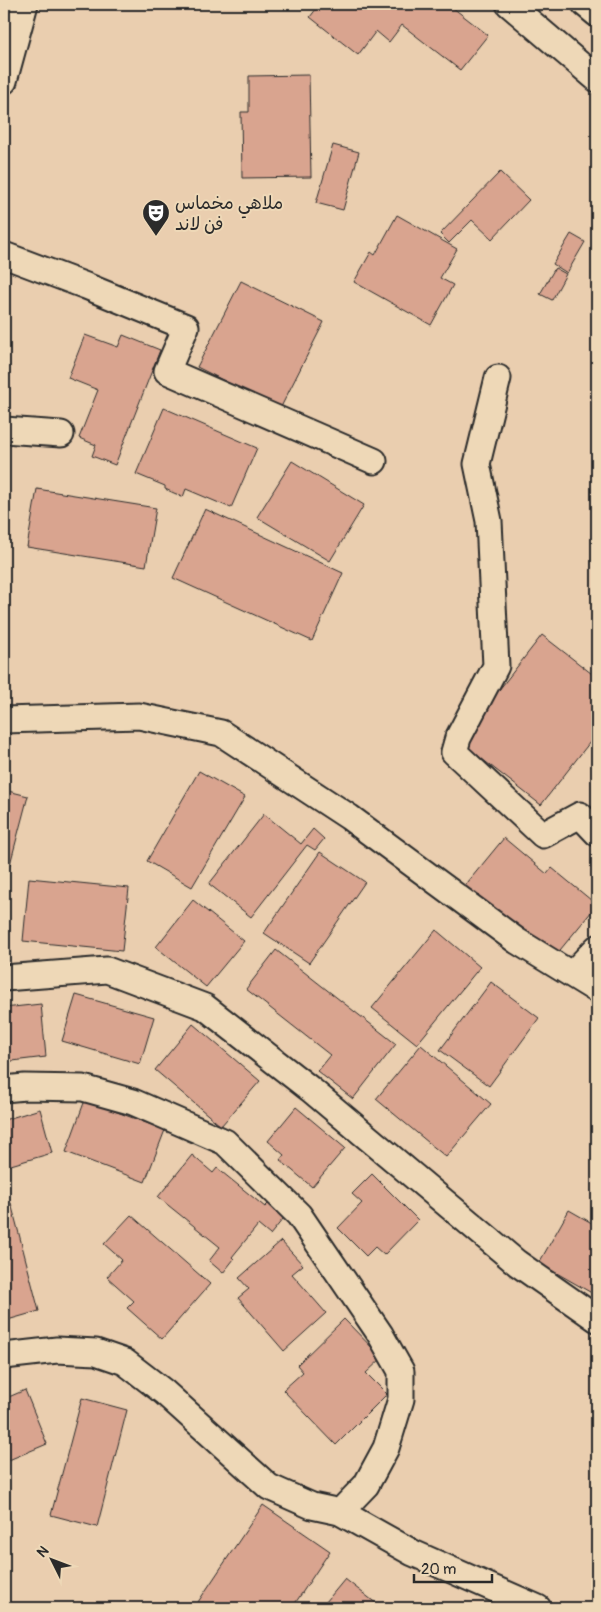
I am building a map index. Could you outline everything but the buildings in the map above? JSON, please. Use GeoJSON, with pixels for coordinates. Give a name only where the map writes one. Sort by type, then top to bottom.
{"type":"FeatureCollection","features":[{"type":"Feature","properties":{"kind":"street"},"geometry":{"type":"LineString","coordinates":[[4,81],[26,4]]}},
{"type":"Feature","properties":{"kind":"street"},"geometry":{"type":"LineString","coordinates":[[509,4],[597,79]]}},
{"type":"Feature","properties":{"kind":"street"},"geometry":{"type":"LineString","coordinates":[[585,4],[597,14]]}},
{"type":"Feature","properties":{"kind":"street"},"geometry":{"type":"LineString","coordinates":[[4,255],[186,327],[167,370],[374,460]]}},
{"type":"Feature","properties":{"kind":"street"},"geometry":{"type":"LineString","coordinates":[[498,378],[477,464],[489,521],[496,666],[458,738],[454,752],[543,835],[580,815],[597,833]]}},
{"type":"Feature","properties":{"kind":"street"},"geometry":{"type":"LineString","coordinates":[[4,430],[61,434]]}},
{"type":"Feature","properties":{"kind":"street"},"geometry":{"type":"LineString","coordinates":[[4,720],[139,716],[221,733],[349,817],[517,941],[597,990]]}},
{"type":"Feature","properties":{"kind":"street"},"geometry":{"type":"LineString","coordinates":[[572,974],[597,948]]}},
{"type":"Feature","properties":{"kind":"street"},"geometry":{"type":"LineString","coordinates":[[4,978],[107,970],[205,1007],[310,1089],[517,1263],[597,1319]]}},
{"type":"Feature","properties":{"kind":"street"},"geometry":{"type":"LineString","coordinates":[[4,1089],[26,1087],[83,1088],[133,1102],[225,1142],[299,1215],[380,1334],[401,1371],[401,1399],[386,1448],[366,1485],[340,1512]]}},
{"type":"Feature","properties":{"kind":"street"},"geometry":{"type":"LineString","coordinates":[[4,1356],[67,1351],[96,1352],[125,1362],[164,1392],[270,1487],[312,1506],[340,1512],[413,1553],[538,1608]]}},
{"type":"Feature","properties":{"kind":"place","name":"ملاهي مخماس فن لاند"},"geometry":{"type":"Point","coordinates":[156,237]}}]}
